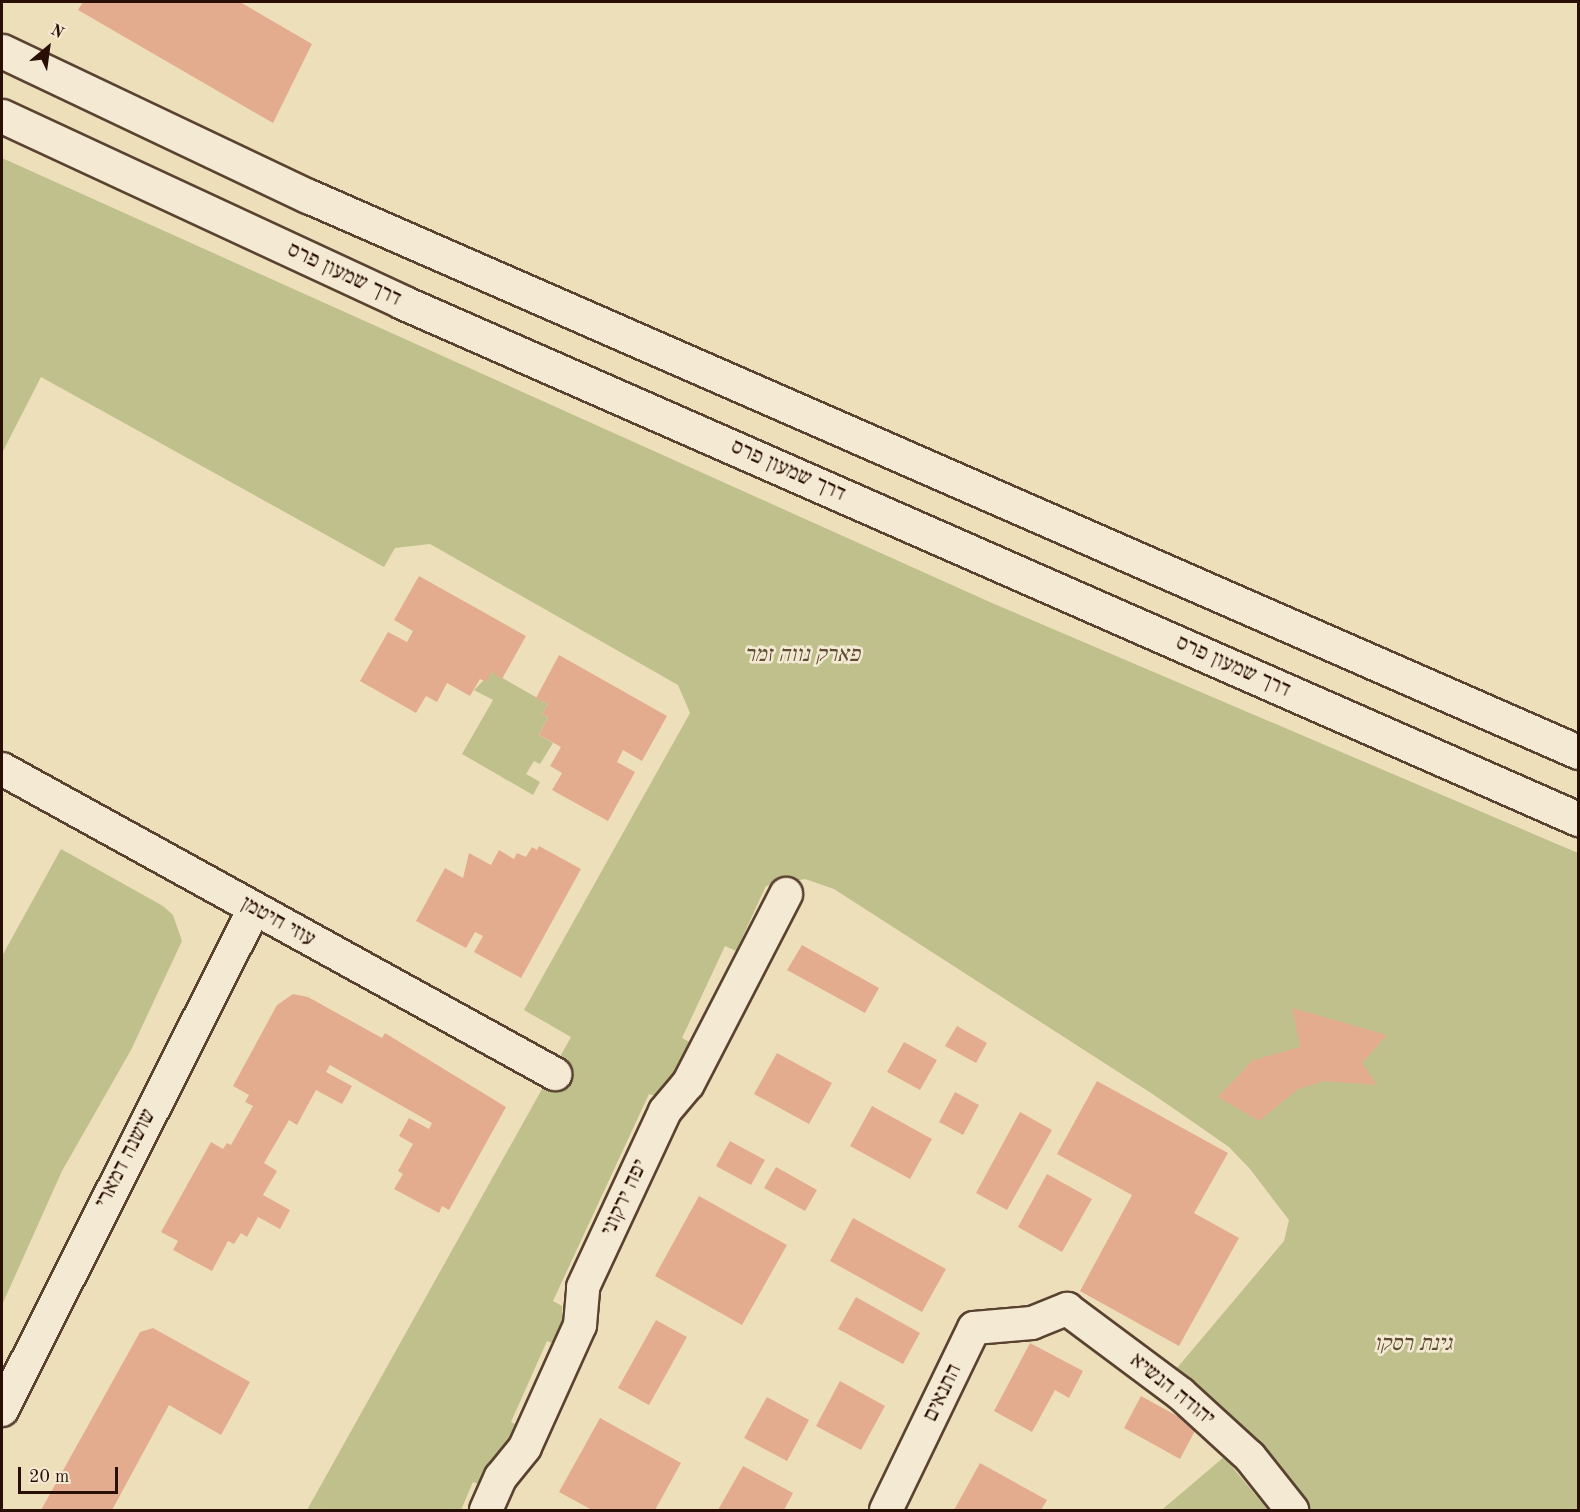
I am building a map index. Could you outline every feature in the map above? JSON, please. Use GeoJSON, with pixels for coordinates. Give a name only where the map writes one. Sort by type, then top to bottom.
{"type":"FeatureCollection","features":[{"type":"Feature","properties":{"kind":"street"},"geometry":{"type":"LineString","coordinates":[[2,51],[330,206],[1578,752]]}},
{"type":"Feature","properties":{"kind":"street","name":"דרך שמעון פרס"},"geometry":{"type":"LineString","coordinates":[[2,116],[402,302],[1578,819]]}},
{"type":"Feature","properties":{"kind":"street","name":"עוזי חיטמן"},"geometry":{"type":"LineString","coordinates":[[2,769],[555,1074]]}},
{"type":"Feature","properties":{"kind":"street","name":"יפה ירקוני"},"geometry":{"type":"LineString","coordinates":[[486,1510],[501,1477],[525,1447],[580,1325],[583,1287],[665,1111],[688,1084],[786,894]]}},
{"type":"Feature","properties":{"kind":"street","name":"שושנה דמארי"},"geometry":{"type":"LineString","coordinates":[[2,1410],[254,909]]}},
{"type":"Feature","properties":{"kind":"street","name":"יהודה הנשיא"},"geometry":{"type":"LineString","coordinates":[[1032,1323],[1067,1309],[1181,1394],[1250,1457],[1292,1510]]}},
{"type":"Feature","properties":{"kind":"street","name":"התנאים"},"geometry":{"type":"LineString","coordinates":[[886,1510],[974,1328],[1032,1323]]}},
{"type":"Feature","properties":{"kind":"green space"},"geometry":{"type":"Polygon","coordinates":[[[2,158],[992,603],[1578,853],[1578,1510],[1309,1510],[1236,1421],[1177,1368],[1284,1241],[1289,1220],[1250,1169],[1229,1147],[1154,1095],[834,889],[805,879],[766,886],[736,951],[725,946],[682,1038],[693,1044],[675,1080],[659,1097],[649,1094],[553,1301],[562,1306],[563,1330],[557,1345],[547,1341],[511,1422],[521,1427],[483,1486],[473,1482],[461,1510],[307,1510],[571,1037],[524,1010],[690,713],[678,685],[430,544],[395,548],[384,567],[41,377],[2,453],[2,158]]]}},
{"type":"Feature","properties":{"kind":"green space"},"geometry":{"type":"Polygon","coordinates":[[[492,672],[548,704],[542,714],[548,717],[539,735],[553,743],[540,764],[534,761],[526,774],[540,782],[533,795],[462,754],[493,700],[474,690],[492,672]]]}},
{"type":"Feature","properties":{"kind":"green space"},"geometry":{"type":"Polygon","coordinates":[[[61,849],[163,906],[173,915],[182,941],[131,1050],[62,1171],[2,1305],[2,956],[61,849]]]}},
{"type":"Feature","properties":{"kind":"green space"},"geometry":{"type":"Polygon","coordinates":[[[1224,1457],[1268,1510],[1163,1510],[1164,1508],[1224,1457]]]}},
{"type":"Feature","properties":{"kind":"building"},"geometry":{"type":"Polygon","coordinates":[[[83,2],[240,2],[312,44],[273,123],[78,10],[83,2]]]}},
{"type":"Feature","properties":{"kind":"building"},"geometry":{"type":"Polygon","coordinates":[[[419,576],[526,636],[502,679],[492,672],[486,682],[480,679],[470,696],[447,683],[437,702],[426,696],[416,713],[360,681],[388,632],[407,642],[413,631],[394,620],[419,576]]]}},
{"type":"Feature","properties":{"kind":"building"},"geometry":{"type":"Polygon","coordinates":[[[559,655],[667,716],[642,761],[623,750],[617,762],[635,772],[608,821],[552,790],[562,773],[550,766],[561,747],[539,735],[548,717],[542,714],[548,704],[536,698],[559,655]]]}},
{"type":"Feature","properties":{"kind":"building"},"geometry":{"type":"Polygon","coordinates":[[[539,846],[581,869],[521,978],[474,952],[483,936],[475,932],[466,948],[416,921],[445,868],[463,878],[469,853],[491,865],[499,850],[514,859],[517,853],[526,857],[532,847],[537,850],[539,846]]]}},
{"type":"Feature","properties":{"kind":"building"},"geometry":{"type":"Polygon","coordinates":[[[802,945],[879,988],[865,1013],[787,970],[802,945]]]}},
{"type":"Feature","properties":{"kind":"building"},"geometry":{"type":"Polygon","coordinates":[[[293,994],[308,997],[382,1038],[385,1033],[506,1107],[449,1210],[442,1206],[439,1213],[394,1189],[403,1174],[398,1171],[413,1144],[399,1136],[409,1118],[429,1129],[432,1123],[330,1065],[326,1072],[352,1086],[342,1104],[316,1090],[297,1125],[289,1120],[264,1163],[277,1171],[263,1195],[290,1210],[280,1229],[258,1217],[247,1237],[241,1233],[234,1244],[228,1241],[212,1271],[173,1250],[178,1241],[161,1232],[211,1142],[223,1149],[227,1143],[231,1145],[253,1106],[245,1102],[249,1095],[233,1086],[277,1005],[293,994]]]}},
{"type":"Feature","properties":{"kind":"building"},"geometry":{"type":"Polygon","coordinates":[[[1292,1008],[1387,1035],[1362,1063],[1377,1085],[1324,1081],[1298,1089],[1259,1121],[1218,1097],[1253,1060],[1300,1047],[1292,1008]]]}},
{"type":"Feature","properties":{"kind":"building"},"geometry":{"type":"Polygon","coordinates":[[[957,1026],[987,1043],[976,1063],[945,1046],[957,1026]]]}},
{"type":"Feature","properties":{"kind":"building"},"geometry":{"type":"Polygon","coordinates":[[[904,1042],[937,1060],[920,1090],[887,1072],[904,1042]]]}},
{"type":"Feature","properties":{"kind":"building"},"geometry":{"type":"Polygon","coordinates":[[[777,1053],[832,1083],[809,1124],[754,1094],[777,1053]]]}},
{"type":"Feature","properties":{"kind":"building"},"geometry":{"type":"Polygon","coordinates":[[[1097,1081],[1228,1153],[1194,1213],[1239,1238],[1179,1346],[1080,1291],[1132,1195],[1057,1154],[1097,1081]]]}},
{"type":"Feature","properties":{"kind":"building"},"geometry":{"type":"Polygon","coordinates":[[[955,1092],[979,1105],[963,1135],[939,1122],[955,1092]]]}},
{"type":"Feature","properties":{"kind":"building"},"geometry":{"type":"Polygon","coordinates":[[[872,1106],[932,1139],[910,1179],[850,1146],[872,1106]]]}},
{"type":"Feature","properties":{"kind":"building"},"geometry":{"type":"Polygon","coordinates":[[[1020,1112],[1052,1130],[1007,1210],[976,1193],[1020,1112]]]}},
{"type":"Feature","properties":{"kind":"building"},"geometry":{"type":"Polygon","coordinates":[[[730,1141],[765,1160],[751,1185],[716,1166],[730,1141]]]}},
{"type":"Feature","properties":{"kind":"building"},"geometry":{"type":"Polygon","coordinates":[[[776,1167],[817,1190],[805,1211],[764,1188],[776,1167]]]}},
{"type":"Feature","properties":{"kind":"building"},"geometry":{"type":"Polygon","coordinates":[[[1047,1174],[1092,1199],[1062,1252],[1018,1227],[1047,1174]]]}},
{"type":"Feature","properties":{"kind":"building"},"geometry":{"type":"Polygon","coordinates":[[[699,1196],[787,1245],[742,1325],[655,1276],[699,1196]]]}},
{"type":"Feature","properties":{"kind":"building"},"geometry":{"type":"Polygon","coordinates":[[[853,1218],[946,1269],[922,1312],[830,1261],[853,1218]]]}},
{"type":"Feature","properties":{"kind":"building"},"geometry":{"type":"Polygon","coordinates":[[[856,1297],[920,1333],[903,1364],[838,1329],[856,1297]]]}},
{"type":"Feature","properties":{"kind":"building"},"geometry":{"type":"Polygon","coordinates":[[[656,1320],[687,1337],[649,1405],[618,1388],[656,1320]]]}},
{"type":"Feature","properties":{"kind":"building"},"geometry":{"type":"Polygon","coordinates":[[[153,1328],[250,1382],[221,1435],[169,1405],[112,1510],[41,1510],[140,1332],[153,1328]]]}},
{"type":"Feature","properties":{"kind":"building"},"geometry":{"type":"Polygon","coordinates":[[[1030,1343],[1083,1371],[1069,1398],[1055,1390],[1032,1432],[994,1411],[1030,1343]]]}},
{"type":"Feature","properties":{"kind":"building"},"geometry":{"type":"Polygon","coordinates":[[[840,1381],[885,1406],[861,1450],[816,1426],[840,1381]]]}},
{"type":"Feature","properties":{"kind":"building"},"geometry":{"type":"Polygon","coordinates":[[[1141,1396],[1197,1427],[1180,1459],[1124,1428],[1141,1396]]]}},
{"type":"Feature","properties":{"kind":"building"},"geometry":{"type":"Polygon","coordinates":[[[767,1397],[809,1420],[787,1461],[744,1438],[767,1397]]]}},
{"type":"Feature","properties":{"kind":"building"},"geometry":{"type":"Polygon","coordinates":[[[600,1418],[681,1463],[655,1510],[592,1510],[559,1492],[600,1418]]]}},
{"type":"Feature","properties":{"kind":"building"},"geometry":{"type":"Polygon","coordinates":[[[980,1463],[1047,1500],[1041,1510],[954,1510],[980,1463]]]}},
{"type":"Feature","properties":{"kind":"building"},"geometry":{"type":"Polygon","coordinates":[[[743,1466],[793,1493],[784,1510],[718,1510],[743,1466]]]}},
{"type":"Feature","properties":{"kind":"park label","name":"פארק נווה זמר"},"geometry":{"type":"Point","coordinates":[802,656]}},
{"type":"Feature","properties":{"kind":"park label","name":"גינת רסקו"},"geometry":{"type":"Point","coordinates":[1413,1345]}}]}
